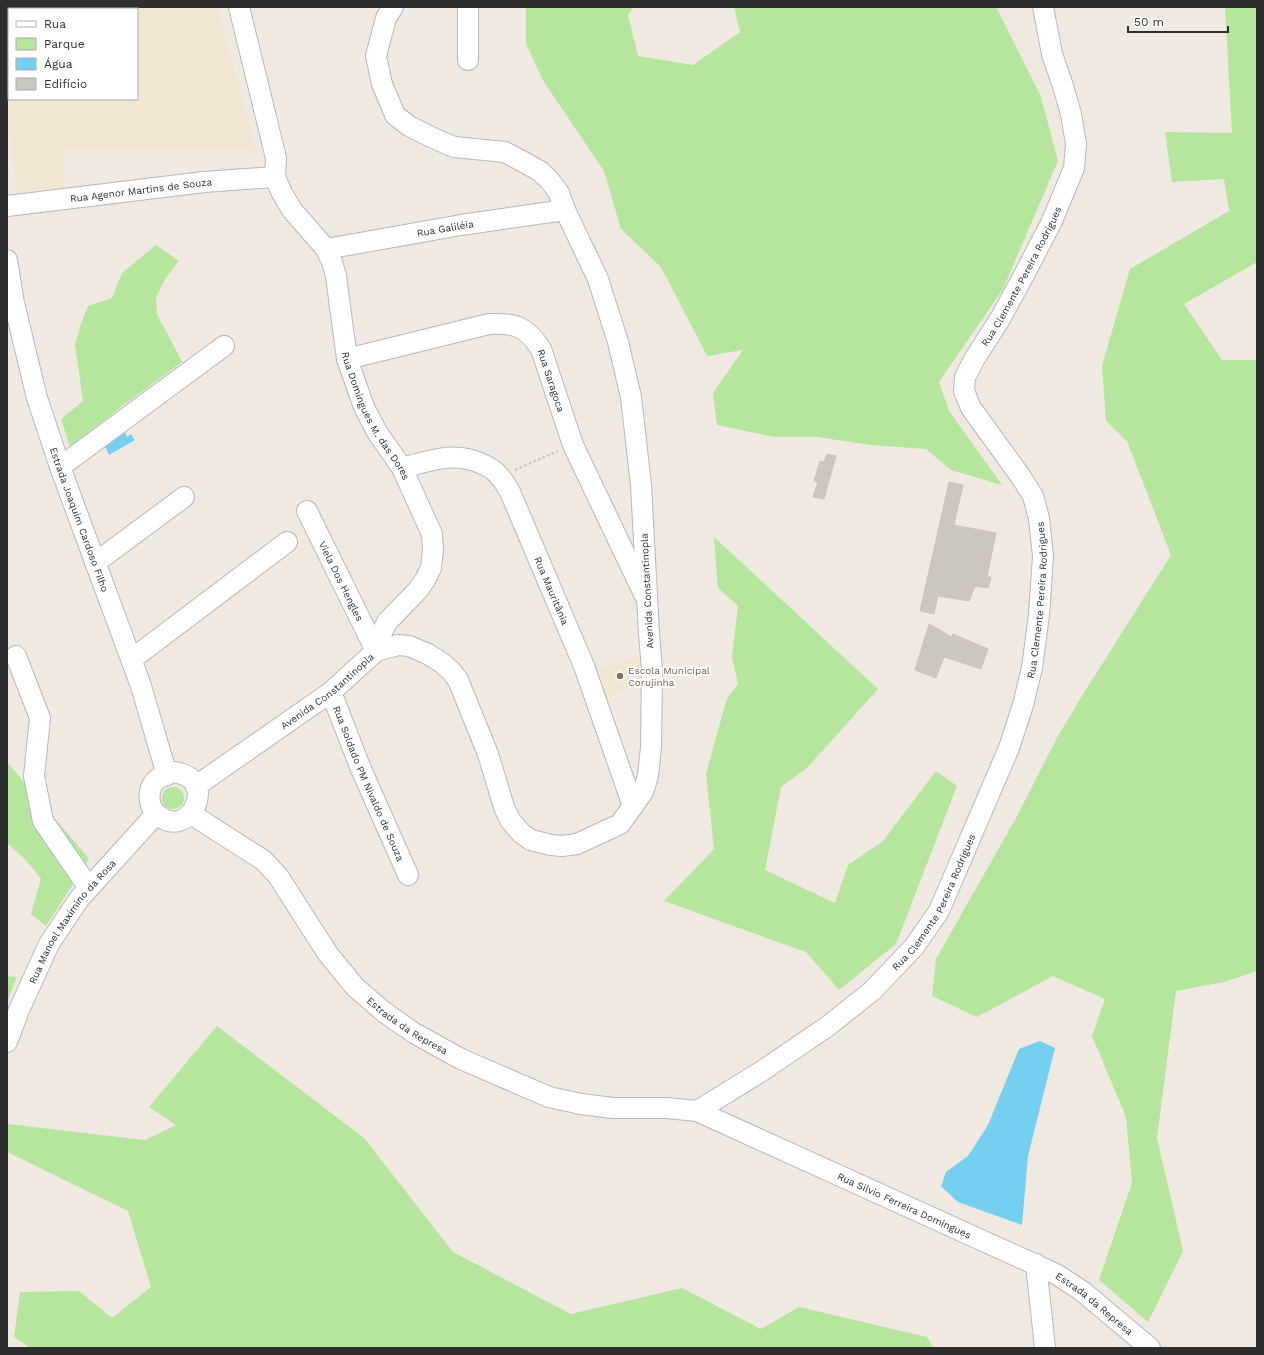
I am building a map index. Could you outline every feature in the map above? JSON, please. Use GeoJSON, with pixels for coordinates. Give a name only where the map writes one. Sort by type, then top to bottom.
{"type":"FeatureCollection","features":[{"type":"Feature","properties":{"kind":"street"},"geometry":{"type":"LineString","coordinates":[[238,7],[276,158],[275,177]]}},
{"type":"Feature","properties":{"kind":"street"},"geometry":{"type":"LineString","coordinates":[[468,7],[468,60]]}},
{"type":"Feature","properties":{"kind":"street","name":"Rua Clemente Pereira Rodrigues"},"geometry":{"type":"LineString","coordinates":[[697,1111],[762,1071],[828,1026],[872,991],[914,947],[939,911],[1008,748],[1023,705],[1032,668],[1038,615],[1043,556],[1039,518],[1032,496],[1021,477],[971,408],[964,392],[965,377],[975,358],[1000,319],[1024,275],[1052,221],[1074,168],[1076,144],[1071,114],[1052,54],[1043,7]]}},
{"type":"Feature","properties":{"kind":"street","name":"Avenida Constantinopla"},"geometry":{"type":"LineString","coordinates":[[196,786],[331,692],[375,650],[398,645],[409,646],[428,654],[451,671],[458,680],[488,754],[504,807],[510,820],[531,840],[551,845],[577,844],[620,824],[643,792],[648,776],[651,747],[652,670],[647,602],[642,485],[631,398],[618,342],[598,279],[565,210],[559,193],[540,171],[505,152],[454,146],[433,138],[409,126],[395,115],[382,84],[376,56],[384,11]]}},
{"type":"Feature","properties":{"kind":"street","name":"Rua Agenor Martins de Souza"},"geometry":{"type":"LineString","coordinates":[[7,206],[204,182],[275,177]]}},
{"type":"Feature","properties":{"kind":"street","name":"Rua Domingues M. das Dores"},"geometry":{"type":"LineString","coordinates":[[275,177],[292,210],[326,249],[332,262],[336,276],[348,359],[361,400],[371,421],[402,468],[432,534],[433,550],[430,568],[425,580],[418,590],[387,622],[375,650]]}},
{"type":"Feature","properties":{"kind":"street","name":"Rua Galiléia"},"geometry":{"type":"LineString","coordinates":[[326,249],[461,225],[565,210]]}},
{"type":"Feature","properties":{"kind":"street","name":"Estrada Joaquim Cardoso Filho"},"geometry":{"type":"LineString","coordinates":[[7,260],[14,303],[37,398],[60,467],[142,686],[167,775]]}},
{"type":"Feature","properties":{"kind":"street","name":"Rua Saragoca"},"geometry":{"type":"LineString","coordinates":[[348,359],[489,324],[505,323],[516,326],[527,332],[535,339],[541,349],[573,444],[647,602]]}},
{"type":"Feature","properties":{"kind":"street"},"geometry":{"type":"LineString","coordinates":[[60,467],[224,346]]}},
{"type":"Feature","properties":{"kind":"street","name":"Rua Mauritânia"},"geometry":{"type":"LineString","coordinates":[[402,468],[440,457],[464,457],[485,465],[500,476],[510,492],[584,666],[633,806]]}},
{"type":"Feature","properties":{"kind":"street"},"geometry":{"type":"LineString","coordinates":[[96,563],[184,497]]}},
{"type":"Feature","properties":{"kind":"street","name":"Viela Dos Hengles"},"geometry":{"type":"LineString","coordinates":[[307,511],[375,650]]}},
{"type":"Feature","properties":{"kind":"street"},"geometry":{"type":"LineString","coordinates":[[132,659],[287,542]]}},
{"type":"Feature","properties":{"kind":"street"},"geometry":{"type":"LineString","coordinates":[[16,656],[40,718],[34,776],[43,821],[89,888]]}},
{"type":"Feature","properties":{"kind":"street","name":"Rua Soldado PM Nivaldo de Souza"},"geometry":{"type":"LineString","coordinates":[[331,692],[361,769],[408,875]]}},
{"type":"Feature","properties":{"kind":"street"},"geometry":{"type":"LineString","coordinates":[[173,772],[180,773],[192,780],[196,786],[198,800],[191,814],[176,821],[162,818],[156,814],[150,802],[150,789],[158,778],[173,772]]}},
{"type":"Feature","properties":{"kind":"street","name":"Rua Manoel Maximino da Rosa"},"geometry":{"type":"LineString","coordinates":[[8,1036],[49,944],[79,898],[156,814]]}},
{"type":"Feature","properties":{"kind":"street","name":"Estrada da Represa"},"geometry":{"type":"LineString","coordinates":[[191,814],[262,860],[278,876],[328,954],[355,987],[384,1012],[414,1033],[460,1059],[548,1097],[581,1104],[613,1108],[667,1108],[697,1111]]}},
{"type":"Feature","properties":{"kind":"street","name":"Rua Silvio Ferreira Domingues"},"geometry":{"type":"LineString","coordinates":[[697,1111],[1036,1264]]}},
{"type":"Feature","properties":{"kind":"street"},"geometry":{"type":"LineString","coordinates":[[1036,1264],[1045,1348]]}},
{"type":"Feature","properties":{"kind":"street","name":"Estrada da Represa"},"geometry":{"type":"LineString","coordinates":[[1036,1264],[1056,1274],[1082,1292],[1150,1348]]}},
{"type":"Feature","properties":{"kind":"path"},"geometry":{"type":"LineString","coordinates":[[500,476],[573,444]]}},
{"type":"Feature","properties":{"kind":"shaded area"},"geometry":{"type":"Polygon","coordinates":[[[217,7],[256,150],[62,150],[64,190],[19,194],[13,162],[7,113],[8,80],[8,100],[138,100],[138,8],[54,8],[217,7]]]}},
{"type":"Feature","properties":{"kind":"shaded area","name":"Escola Municipal Corujinha"},"geometry":{"type":"Polygon","coordinates":[[[640,656],[642,682],[605,697],[596,670],[640,656]]]}},
{"type":"Feature","properties":{"kind":"green space"},"geometry":{"type":"Polygon","coordinates":[[[526,7],[634,7],[628,15],[638,56],[693,65],[740,32],[734,7],[996,7],[1041,97],[1058,161],[1003,289],[939,382],[949,411],[1002,485],[951,470],[926,449],[871,445],[817,437],[775,437],[717,425],[713,393],[743,350],[707,356],[661,267],[621,229],[604,171],[544,82],[526,44],[526,7]]]}},
{"type":"Feature","properties":{"kind":"green space"},"geometry":{"type":"Polygon","coordinates":[[[1225,7],[1257,7],[1257,262],[1184,304],[1222,360],[1257,360],[1257,971],[1224,982],[1176,991],[1157,1138],[1183,1251],[1148,1322],[1099,1280],[1132,1183],[1126,1117],[1092,1036],[1105,999],[1053,976],[977,1017],[932,996],[936,959],[1016,818],[1058,736],[1171,555],[1127,441],[1106,421],[1102,366],[1130,269],[1229,211],[1224,179],[1172,182],[1165,132],[1232,133],[1225,7]]]}},
{"type":"Feature","properties":{"kind":"green space"},"geometry":{"type":"Polygon","coordinates":[[[156,245],[179,261],[165,279],[156,297],[157,314],[182,362],[70,447],[61,419],[83,401],[75,345],[88,306],[112,298],[122,273],[156,245]]]}},
{"type":"Feature","properties":{"kind":"green space"},"geometry":{"type":"Polygon","coordinates":[[[714,537],[878,689],[807,768],[781,787],[765,870],[835,903],[848,865],[883,841],[936,771],[957,786],[896,944],[839,990],[806,952],[664,901],[714,849],[706,774],[727,698],[738,684],[732,657],[738,606],[718,588],[714,537]]]}},
{"type":"Feature","properties":{"kind":"green space"},"geometry":{"type":"Polygon","coordinates":[[[7,762],[89,859],[46,926],[31,914],[41,879],[26,860],[7,843],[7,762]]]}},
{"type":"Feature","properties":{"kind":"green space"},"geometry":{"type":"Polygon","coordinates":[[[173,787],[181,790],[184,798],[181,806],[173,809],[165,806],[162,798],[165,790],[173,787]]]}},
{"type":"Feature","properties":{"kind":"green space"},"geometry":{"type":"Polygon","coordinates":[[[7,976],[17,977],[7,1001],[7,976]]]}},
{"type":"Feature","properties":{"kind":"green space"},"geometry":{"type":"Polygon","coordinates":[[[217,1026],[364,1138],[453,1252],[571,1314],[682,1288],[761,1329],[799,1307],[927,1337],[933,1348],[31,1348],[14,1337],[20,1292],[79,1291],[112,1318],[151,1287],[128,1211],[7,1152],[7,1124],[145,1140],[176,1125],[149,1107],[217,1026]]]}},
{"type":"Feature","properties":{"kind":"water"},"geometry":{"type":"Polygon","coordinates":[[[125,432],[127,437],[131,434],[135,440],[109,455],[104,444],[125,432]]]}},
{"type":"Feature","properties":{"kind":"water"},"geometry":{"type":"Polygon","coordinates":[[[1040,1041],[1055,1048],[1028,1156],[1022,1225],[958,1202],[941,1186],[946,1172],[968,1156],[988,1125],[1019,1049],[1040,1041]]]}},
{"type":"Feature","properties":{"kind":"building"},"geometry":{"type":"Polygon","coordinates":[[[827,454],[836,456],[824,499],[813,497],[818,482],[814,481],[820,461],[824,462],[827,454]]]}},
{"type":"Feature","properties":{"kind":"building"},"geometry":{"type":"Polygon","coordinates":[[[949,482],[963,485],[954,525],[996,533],[987,577],[991,577],[988,588],[975,586],[969,601],[938,596],[934,614],[920,611],[949,482]]]}},
{"type":"Feature","properties":{"kind":"building"},"geometry":{"type":"Polygon","coordinates":[[[929,624],[952,637],[953,634],[988,649],[981,669],[944,657],[936,678],[915,670],[929,624]]]}},
{"type":"Feature","properties":{"kind":"place","name":"Escola Municipal Corujinha"},"geometry":{"type":"Point","coordinates":[620,676]}}]}
